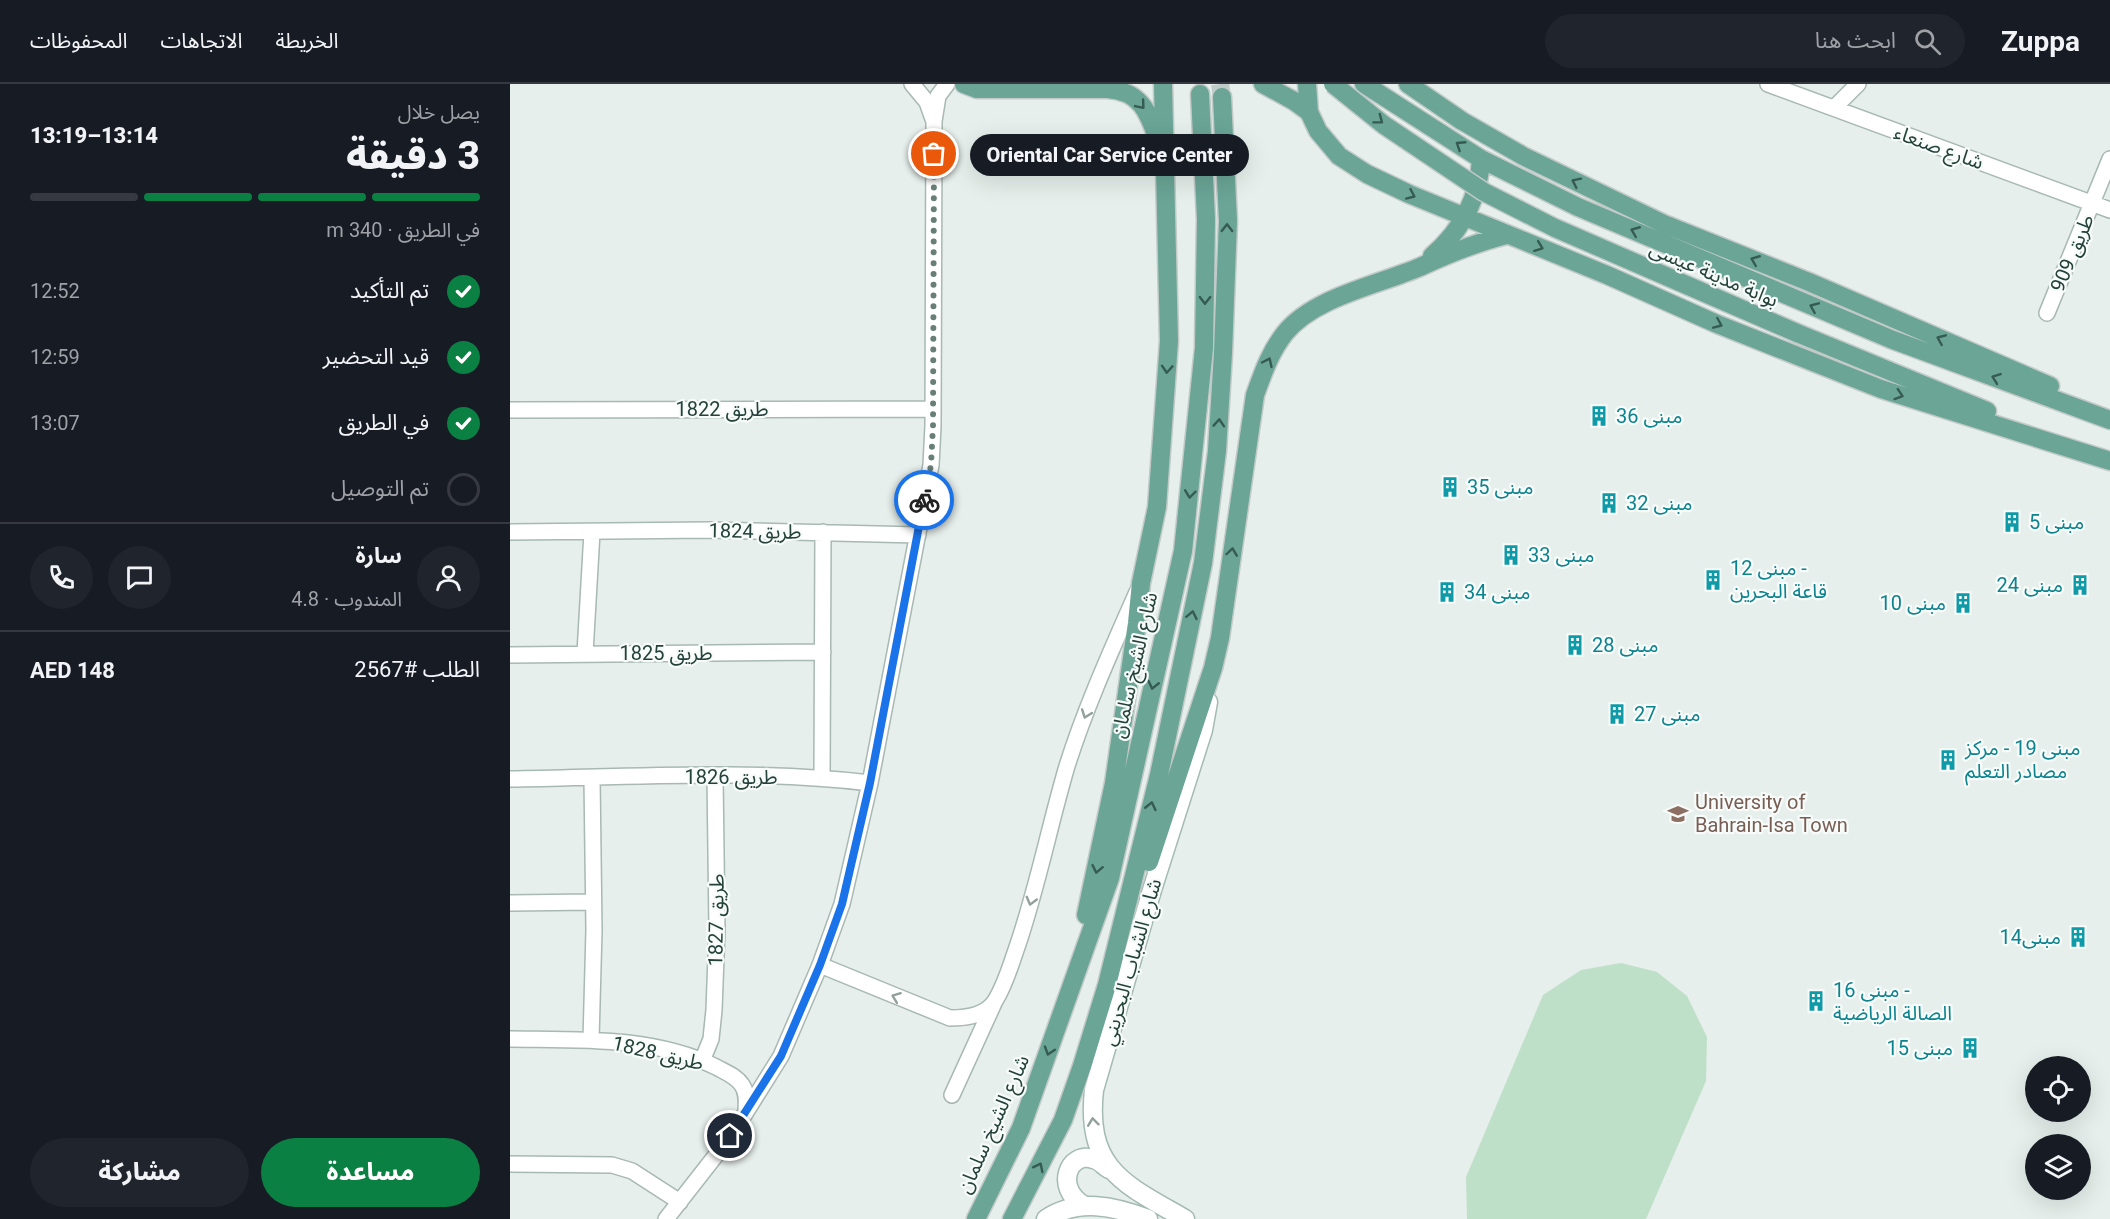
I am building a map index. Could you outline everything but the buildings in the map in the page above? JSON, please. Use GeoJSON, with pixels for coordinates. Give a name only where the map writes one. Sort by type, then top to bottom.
{"type":"FeatureCollection","features":[{"type":"Feature","properties":{"kind":"main road"},"geometry":{"type":"LineString","coordinates":[[964,84],[973,89],[1107,89],[1124,92],[1140,101],[1146,110],[1166,164]]}},
{"type":"Feature","properties":{"kind":"main road"},"geometry":{"type":"LineString","coordinates":[[1067,995],[1095,878],[1114,783],[1141,583],[1156,507],[1169,341],[1163,84]]}},
{"type":"Feature","properties":{"kind":"main road"},"geometry":{"type":"LineString","coordinates":[[1263,84],[1309,112]]}},
{"type":"Feature","properties":{"kind":"main road"},"geometry":{"type":"LineString","coordinates":[[1307,84],[1309,112],[1318,130],[1339,156],[1367,174],[1465,218],[1607,274],[1718,324],[1881,389],[2107,460]]}},
{"type":"Feature","properties":{"kind":"main road","name":"بوابة مدينة عيسى"},"geometry":{"type":"LineString","coordinates":[[1333,84],[1384,125],[1484,192],[1555,228],[1797,333],[2107,460]]}},
{"type":"Feature","properties":{"kind":"main road","name":"بوابة مدينة عيسى"},"geometry":{"type":"LineString","coordinates":[[1408,84],[1462,121],[1571,180],[1664,224],[1809,282],[2110,412]]}},
{"type":"Feature","properties":{"kind":"main road"},"geometry":{"type":"LineString","coordinates":[[1368,85],[1481,159],[1545,192],[1893,340],[2110,420]]}},
{"type":"Feature","properties":{"kind":"main road","name":"شارع الشيخ سلمان"},"geometry":{"type":"LineString","coordinates":[[976,1219],[1021,1128],[1110,878],[1183,551],[1204,348],[1206,219],[1200,94]]}},
{"type":"Feature","properties":{"kind":"main road"},"geometry":{"type":"LineString","coordinates":[[1012,1219],[1063,1120],[1092,1035],[1122,930],[1159,775],[1203,563],[1217,451],[1223,352],[1228,221],[1222,97]]}},
{"type":"Feature","properties":{"kind":"main road"},"geometry":{"type":"LineString","coordinates":[[1419,267],[1442,247],[1465,218],[1477,189],[1481,159]]}},
{"type":"Feature","properties":{"kind":"main road"},"geometry":{"type":"LineString","coordinates":[[1122,930],[1143,879],[1213,668],[1220,638],[1255,395],[1268,359],[1286,332],[1304,316],[1339,296],[1419,267],[1461,248],[1506,235]]}},
{"type":"Feature","properties":{"kind":"street"},"geometry":{"type":"LineString","coordinates":[[912,84],[927,102],[934,122]]}},
{"type":"Feature","properties":{"kind":"street"},"geometry":{"type":"LineString","coordinates":[[666,1219],[730,1136],[781,1056],[820,965],[842,904],[870,783],[931,465],[934,122],[938,96],[947,84]]}},
{"type":"Feature","properties":{"kind":"street","name":"شارع صنعاء"},"geometry":{"type":"LineString","coordinates":[[1768,84],[2110,210]]}},
{"type":"Feature","properties":{"kind":"street"},"geometry":{"type":"LineString","coordinates":[[1834,108],[1858,84]]}},
{"type":"Feature","properties":{"kind":"street","name":"طريق 909"},"geometry":{"type":"LineString","coordinates":[[2047,313],[2110,159]]}},
{"type":"Feature","properties":{"kind":"street","name":"طريق 1822"},"geometry":{"type":"LineString","coordinates":[[510,410],[933,409]]}},
{"type":"Feature","properties":{"kind":"street","name":"طريق 1824"},"geometry":{"type":"LineString","coordinates":[[510,532],[709,530],[918,534]]}},
{"type":"Feature","properties":{"kind":"street"},"geometry":{"type":"LineString","coordinates":[[585,653],[592,532]]}},
{"type":"Feature","properties":{"kind":"street"},"geometry":{"type":"LineString","coordinates":[[822,778],[823,532]]}},
{"type":"Feature","properties":{"kind":"street"},"geometry":{"type":"LineString","coordinates":[[952,1095],[1003,986],[1023,929],[1068,764],[1090,703],[1141,583]]}},
{"type":"Feature","properties":{"kind":"street","name":"طريق 1825"},"geometry":{"type":"LineString","coordinates":[[510,655],[823,652]]}},
{"type":"Feature","properties":{"kind":"street","name":"شارع الشباب البحريني"},"geometry":{"type":"LineString","coordinates":[[1185,1219],[1123,1183],[1113,1173],[1101,1152],[1094,1132],[1092,1111],[1094,1090],[1152,890],[1203,730],[1213,668]]}},
{"type":"Feature","properties":{"kind":"street","name":"طريق 1826"},"geometry":{"type":"LineString","coordinates":[[510,779],[715,776],[822,778],[870,783]]}},
{"type":"Feature","properties":{"kind":"street","name":"طريق 1827"},"geometry":{"type":"LineString","coordinates":[[702,1061],[711,1039],[714,1010],[717,930],[715,776]]}},
{"type":"Feature","properties":{"kind":"street"},"geometry":{"type":"LineString","coordinates":[[591,1040],[592,778]]}},
{"type":"Feature","properties":{"kind":"street"},"geometry":{"type":"LineString","coordinates":[[510,903],[593,902]]}},
{"type":"Feature","properties":{"kind":"street"},"geometry":{"type":"LineString","coordinates":[[820,965],[950,1018],[975,1015],[985,1011],[994,1003]]}},
{"type":"Feature","properties":{"kind":"street","name":"طريق 1828"},"geometry":{"type":"LineString","coordinates":[[510,1039],[591,1040],[640,1045],[702,1061],[731,1075],[750,1077],[770,1074]]}},
{"type":"Feature","properties":{"kind":"street"},"geometry":{"type":"LineString","coordinates":[[731,1075],[744,1090],[746,1113]]}},
{"type":"Feature","properties":{"kind":"street"},"geometry":{"type":"LineString","coordinates":[[1083,1205],[1074,1200],[1067,1191],[1066,1180],[1069,1170],[1076,1161],[1086,1157],[1096,1159],[1113,1173]]}},
{"type":"Feature","properties":{"kind":"street"},"geometry":{"type":"LineString","coordinates":[[510,1164],[612,1165],[632,1171],[680,1202]]}},
{"type":"Feature","properties":{"kind":"street"},"geometry":{"type":"LineString","coordinates":[[1046,1219],[1083,1205],[1128,1211],[1148,1219]]}},
{"type":"Feature","properties":{"kind":"green space"},"geometry":{"type":"Polygon","coordinates":[[[1621,963],[1657,972],[1687,996],[1707,1037],[1706,1081],[1646,1219],[1467,1219],[1466,1177],[1543,995],[1581,970],[1621,963]]]}},
{"type":"Feature","properties":{"kind":"tunnel"},"geometry":{"type":"LineString","coordinates":[[1220,84],[1222,97]]}},
{"type":"Feature","properties":{"kind":"way so far"},"geometry":{"type":"LineString","coordinates":[[924,500],[931,465],[933,426],[934,154]]}},
{"type":"Feature","properties":{"kind":"place","name":"Oriental Car Service Center"},"geometry":{"type":"Point","coordinates":[934,154]}},
{"type":"Feature","properties":{"kind":"place","name":"مبنى 36"},"geometry":{"type":"Point","coordinates":[1599,416]}},
{"type":"Feature","properties":{"kind":"place","name":"مبنى 35"},"geometry":{"type":"Point","coordinates":[1450,487]}},
{"type":"Feature","properties":{"kind":"place","name":"مبنى 32"},"geometry":{"type":"Point","coordinates":[1609,503]}},
{"type":"Feature","properties":{"kind":"place","name":"مبنى 5"},"geometry":{"type":"Point","coordinates":[2012,522]}},
{"type":"Feature","properties":{"kind":"place","name":"مبنى 33"},"geometry":{"type":"Point","coordinates":[1511,555]}},
{"type":"Feature","properties":{"kind":"place","name":"مبنى 12 - قاعة البحرين"},"geometry":{"type":"Point","coordinates":[1713,580]}},
{"type":"Feature","properties":{"kind":"place","name":"مبنى 24"},"geometry":{"type":"Point","coordinates":[2080,585]}},
{"type":"Feature","properties":{"kind":"place","name":"مبنى 34"},"geometry":{"type":"Point","coordinates":[1447,592]}},
{"type":"Feature","properties":{"kind":"place","name":"مبنى 10"},"geometry":{"type":"Point","coordinates":[1963,603]}},
{"type":"Feature","properties":{"kind":"place","name":"مبنى 28"},"geometry":{"type":"Point","coordinates":[1575,645]}},
{"type":"Feature","properties":{"kind":"place","name":"مبنى 27"},"geometry":{"type":"Point","coordinates":[1617,714]}},
{"type":"Feature","properties":{"kind":"place","name":"مبنى 19 - مركز مصادر التعلم"},"geometry":{"type":"Point","coordinates":[1948,760]}},
{"type":"Feature","properties":{"kind":"place","name":"University of Bahrain-Isa Town"},"geometry":{"type":"Point","coordinates":[1678,814]}},
{"type":"Feature","properties":{"kind":"place","name":"مبنى14"},"geometry":{"type":"Point","coordinates":[2078,937]}},
{"type":"Feature","properties":{"kind":"place","name":"مبنى 16 - الصالة الرياضية"},"geometry":{"type":"Point","coordinates":[1816,1001]}},
{"type":"Feature","properties":{"kind":"place","name":"مبنى 15"},"geometry":{"type":"Point","coordinates":[1970,1048]}},
{"type":"Feature","properties":{"kind":"route"},"geometry":{"type":"LineString","coordinates":[[730,1136],[781,1056],[820,965],[842,904],[870,783],[924,500]]}}]}
